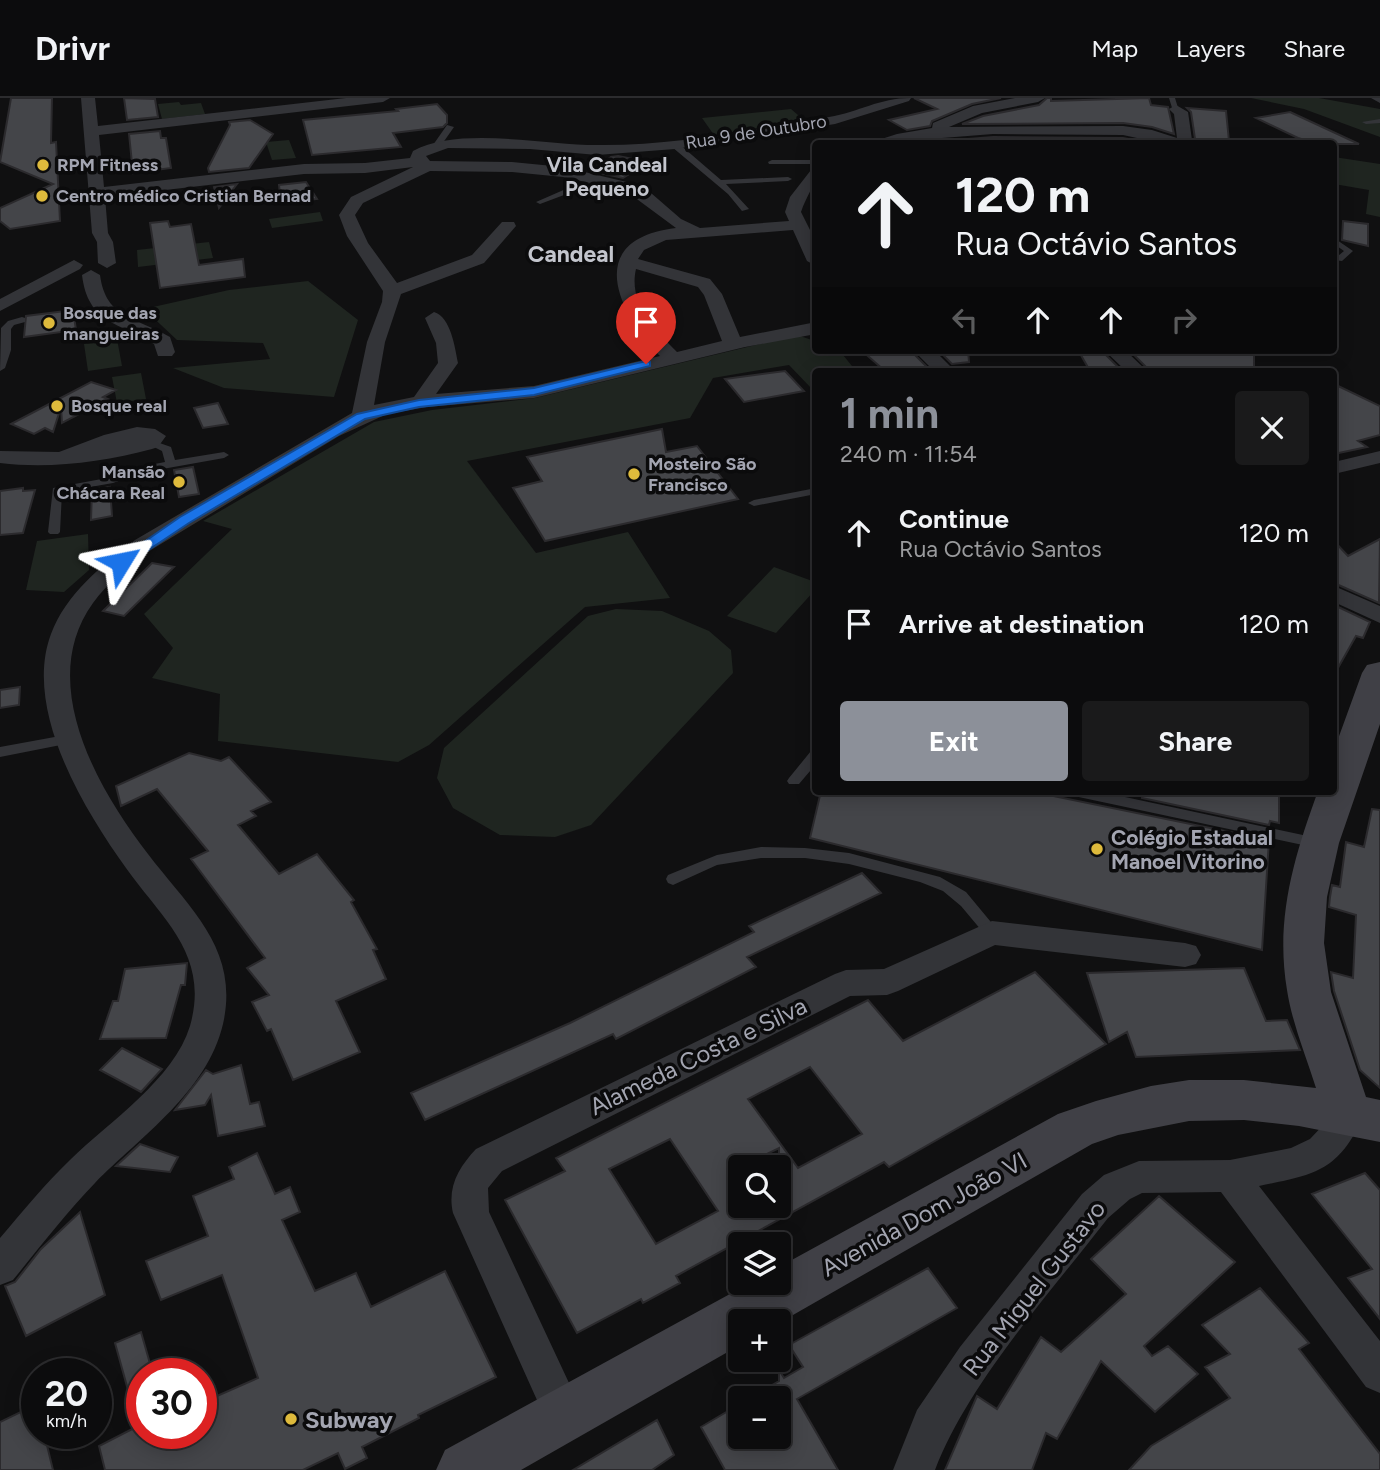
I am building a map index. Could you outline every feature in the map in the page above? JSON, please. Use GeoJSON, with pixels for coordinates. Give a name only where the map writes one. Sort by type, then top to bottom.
{"type":"FeatureCollection","features":[{"type":"Feature","properties":{"kind":"main road"},"geometry":{"type":"LineString","coordinates":[[1339,767],[1372,718],[1380,673]]}},
{"type":"Feature","properties":{"kind":"main road"},"geometry":{"type":"LineString","coordinates":[[1332,795],[1306,897],[1303,943],[1309,992],[1364,1117]]}},
{"type":"Feature","properties":{"kind":"main road","name":"Avenida Dom João VI"},"geometry":{"type":"LineString","coordinates":[[465,1470],[1074,1129],[1121,1113],[1164,1103],[1221,1099],[1364,1117]]}},
{"type":"Feature","properties":{"kind":"street"},"geometry":{"type":"LineString","coordinates":[[0,306],[33,288],[80,270],[103,272],[107,269],[105,243],[100,233],[88,98]]}},
{"type":"Feature","properties":{"kind":"street"},"geometry":{"type":"LineString","coordinates":[[92,131],[383,98]]}},
{"type":"Feature","properties":{"kind":"street","name":"Rua 9 de Outubro"},"geometry":{"type":"LineString","coordinates":[[437,145],[530,145],[605,150],[675,145],[835,120],[904,98]]}},
{"type":"Feature","properties":{"kind":"street"},"geometry":{"type":"LineString","coordinates":[[891,140],[926,132],[978,109],[1038,98]]}},
{"type":"Feature","properties":{"kind":"street"},"geometry":{"type":"LineString","coordinates":[[956,99],[978,109]]}},
{"type":"Feature","properties":{"kind":"street"},"geometry":{"type":"LineString","coordinates":[[1174,103],[1181,112],[1185,140]]}},
{"type":"Feature","properties":{"kind":"street"},"geometry":{"type":"LineString","coordinates":[[926,132],[1107,131],[1170,140]]}},
{"type":"Feature","properties":{"kind":"street"},"geometry":{"type":"LineString","coordinates":[[361,417],[373,348],[392,300],[392,291],[362,249],[347,215],[357,200],[422,161],[437,145]]}},
{"type":"Feature","properties":{"kind":"street"},"geometry":{"type":"LineString","coordinates":[[97,194],[304,169],[365,168],[422,161],[507,166],[563,172],[639,191],[675,222],[692,230]]}},
{"type":"Feature","properties":{"kind":"street"},"geometry":{"type":"LineString","coordinates":[[498,182],[507,166]]}},
{"type":"Feature","properties":{"kind":"street"},"geometry":{"type":"LineString","coordinates":[[812,179],[794,205],[793,212],[812,253]]}},
{"type":"Feature","properties":{"kind":"street"},"geometry":{"type":"LineString","coordinates":[[672,358],[638,319],[627,292],[629,262],[638,246],[650,239],[692,230],[729,232],[797,225]]}},
{"type":"Feature","properties":{"kind":"street"},"geometry":{"type":"LineString","coordinates":[[392,291],[478,259],[508,226]]}},
{"type":"Feature","properties":{"kind":"street"},"geometry":{"type":"LineString","coordinates":[[80,270],[100,233]]}},
{"type":"Feature","properties":{"kind":"street"},"geometry":{"type":"LineString","coordinates":[[629,262],[704,284],[713,294],[733,344]]}},
{"type":"Feature","properties":{"kind":"street"},"geometry":{"type":"LineString","coordinates":[[80,270],[102,307],[121,320],[154,334],[163,341],[165,352]]}},
{"type":"Feature","properties":{"kind":"street"},"geometry":{"type":"LineString","coordinates":[[419,404],[448,363],[445,343],[434,317]]}},
{"type":"Feature","properties":{"kind":"street"},"geometry":{"type":"LineString","coordinates":[[0,1267],[76,1178],[178,1077],[195,1054],[211,1004],[211,980],[206,955],[191,929],[125,844],[89,781],[61,716],[57,694],[57,651],[70,617],[91,587],[184,520],[361,417],[419,404],[534,392],[733,344],[812,329]]}},
{"type":"Feature","properties":{"kind":"street"},"geometry":{"type":"LineString","coordinates":[[927,354],[942,368]]}},
{"type":"Feature","properties":{"kind":"street"},"geometry":{"type":"LineString","coordinates":[[0,457],[29,460],[65,457],[109,446],[151,443]]}},
{"type":"Feature","properties":{"kind":"street"},"geometry":{"type":"LineString","coordinates":[[1337,467],[1380,457]]}},
{"type":"Feature","properties":{"kind":"street"},"geometry":{"type":"LineString","coordinates":[[1337,594],[1380,616]]}},
{"type":"Feature","properties":{"kind":"street"},"geometry":{"type":"LineString","coordinates":[[992,933],[1185,955]]}},
{"type":"Feature","properties":{"kind":"street","name":"Alameda Costa e Silva"},"geometry":{"type":"LineString","coordinates":[[564,1415],[471,1213],[467,1200],[469,1186],[476,1174],[489,1160],[504,1150],[846,983],[887,982],[992,933]]}},
{"type":"Feature","properties":{"kind":"street","name":"Rua Miguel Gustavo"},"geometry":{"type":"LineString","coordinates":[[914,1470],[932,1424],[974,1361],[1095,1206],[1117,1187],[1139,1177],[1230,1176],[1295,1163],[1323,1150],[1339,1132],[1364,1117]]}},
{"type":"Feature","properties":{"kind":"street"},"geometry":{"type":"LineString","coordinates":[[1230,1176],[1380,1373]]}},
{"type":"Feature","properties":{"kind":"lane"},"geometry":{"type":"LineString","coordinates":[[1366,122],[1380,121]]}},
{"type":"Feature","properties":{"kind":"lane"},"geometry":{"type":"LineString","coordinates":[[437,145],[450,127]]}},
{"type":"Feature","properties":{"kind":"lane"},"geometry":{"type":"LineString","coordinates":[[675,145],[719,181],[745,209]]}},
{"type":"Feature","properties":{"kind":"lane"},"geometry":{"type":"LineString","coordinates":[[772,162],[812,162]]}},
{"type":"Feature","properties":{"kind":"lane"},"geometry":{"type":"LineString","coordinates":[[719,181],[788,179]]}},
{"type":"Feature","properties":{"kind":"lane"},"geometry":{"type":"LineString","coordinates":[[540,202],[578,187],[606,183]]}},
{"type":"Feature","properties":{"kind":"lane"},"geometry":{"type":"LineString","coordinates":[[1337,242],[1349,251],[1337,258]]}},
{"type":"Feature","properties":{"kind":"lane"},"geometry":{"type":"LineString","coordinates":[[0,368],[6,350],[6,328],[11,323],[22,320]]}},
{"type":"Feature","properties":{"kind":"lane"},"geometry":{"type":"LineString","coordinates":[[151,443],[167,449],[171,464]]}},
{"type":"Feature","properties":{"kind":"lane"},"geometry":{"type":"LineString","coordinates":[[54,532],[57,490],[109,481],[138,470],[224,455]]}},
{"type":"Feature","properties":{"kind":"lane"},"geometry":{"type":"LineString","coordinates":[[754,503],[812,492]]}},
{"type":"Feature","properties":{"kind":"lane"},"geometry":{"type":"LineString","coordinates":[[0,751],[71,739]]}},
{"type":"Feature","properties":{"kind":"lane"},"geometry":{"type":"LineString","coordinates":[[794,782],[812,759]]}},
{"type":"Feature","properties":{"kind":"lane"},"geometry":{"type":"LineString","coordinates":[[1092,795],[1319,844]]}},
{"type":"Feature","properties":{"kind":"lane"},"geometry":{"type":"LineString","coordinates":[[673,879],[714,860],[742,855],[770,852],[846,857],[929,879],[947,887],[958,894],[992,933]]}},
{"type":"Feature","properties":{"kind":"shaded area"},"geometry":{"type":"Polygon","coordinates":[[[1251,98],[1319,98],[1380,109],[1380,137],[1304,109],[1251,98]]]}},
{"type":"Feature","properties":{"kind":"shaded area"},"geometry":{"type":"Polygon","coordinates":[[[179,102],[181,105],[201,103],[205,114],[162,119],[158,104],[179,102]]]}},
{"type":"Feature","properties":{"kind":"shaded area"},"geometry":{"type":"Polygon","coordinates":[[[791,109],[805,121],[714,135],[702,118],[791,109]]]}},
{"type":"Feature","properties":{"kind":"shaded area"},"geometry":{"type":"Polygon","coordinates":[[[289,140],[296,158],[272,160],[266,142],[289,140]]]}},
{"type":"Feature","properties":{"kind":"shaded area"},"geometry":{"type":"Polygon","coordinates":[[[1337,157],[1380,164],[1380,217],[1366,214],[1369,190],[1337,185],[1337,157]]]}},
{"type":"Feature","properties":{"kind":"shaded area"},"geometry":{"type":"Polygon","coordinates":[[[320,212],[323,221],[272,228],[269,219],[320,212]]]}},
{"type":"Feature","properties":{"kind":"shaded area"},"geometry":{"type":"Polygon","coordinates":[[[209,242],[213,258],[138,267],[137,250],[209,242]]]}},
{"type":"Feature","properties":{"kind":"shaded area"},"geometry":{"type":"Polygon","coordinates":[[[308,281],[358,320],[334,397],[224,388],[173,368],[270,359],[263,343],[177,340],[144,309],[229,290],[308,281]]]}},
{"type":"Feature","properties":{"kind":"shaded area"},"geometry":{"type":"Polygon","coordinates":[[[797,335],[812,340],[812,354],[842,354],[854,368],[812,368],[812,389],[789,365],[713,378],[690,418],[467,461],[536,553],[628,532],[670,598],[585,607],[429,745],[398,762],[218,741],[220,694],[152,678],[173,648],[144,614],[232,529],[203,521],[374,422],[432,410],[535,398],[797,335]]]}},
{"type":"Feature","properties":{"kind":"shaded area"},"geometry":{"type":"Polygon","coordinates":[[[117,339],[122,366],[88,371],[84,344],[117,339]]]}},
{"type":"Feature","properties":{"kind":"shaded area"},"geometry":{"type":"Polygon","coordinates":[[[141,373],[146,399],[117,403],[112,377],[141,373]]]}},
{"type":"Feature","properties":{"kind":"shaded area"},"geometry":{"type":"Polygon","coordinates":[[[88,534],[89,570],[64,592],[26,590],[37,541],[88,534]]]}},
{"type":"Feature","properties":{"kind":"shaded area"},"geometry":{"type":"Polygon","coordinates":[[[774,567],[812,581],[812,593],[776,633],[727,616],[774,567]]]}},
{"type":"Feature","properties":{"kind":"shaded area"},"geometry":{"type":"Polygon","coordinates":[[[616,609],[662,611],[709,631],[731,650],[733,673],[591,825],[555,837],[500,835],[453,808],[437,778],[444,748],[588,616],[616,609]]]}},
{"type":"Feature","properties":{"kind":"building"},"geometry":{"type":"Polygon","coordinates":[[[11,98],[52,98],[51,143],[56,142],[60,221],[10,229],[0,221],[0,208],[53,184],[0,162],[11,98]]]}},
{"type":"Feature","properties":{"kind":"building"},"geometry":{"type":"Polygon","coordinates":[[[124,98],[155,99],[158,117],[127,120],[124,98]]]}},
{"type":"Feature","properties":{"kind":"building"},"geometry":{"type":"Polygon","coordinates":[[[914,98],[1001,98],[972,104],[932,121],[930,126],[907,130],[889,120],[937,109],[914,98]]]}},
{"type":"Feature","properties":{"kind":"building"},"geometry":{"type":"Polygon","coordinates":[[[1051,98],[1051,101],[1149,98],[1151,105],[1168,107],[1174,134],[1152,127],[1123,123],[962,124],[983,116],[1039,105],[1051,98]]]}},
{"type":"Feature","properties":{"kind":"building"},"geometry":{"type":"Polygon","coordinates":[[[437,104],[447,115],[447,123],[443,127],[393,133],[401,147],[312,155],[303,120],[398,111],[396,109],[437,104]]]}},
{"type":"Feature","properties":{"kind":"building"},"geometry":{"type":"Polygon","coordinates":[[[1187,108],[1226,111],[1229,140],[1195,139],[1191,112],[1187,108]]]}},
{"type":"Feature","properties":{"kind":"building"},"geometry":{"type":"Polygon","coordinates":[[[1290,112],[1359,144],[1337,144],[1337,140],[1305,140],[1256,118],[1290,112]]]}},
{"type":"Feature","properties":{"kind":"building"},"geometry":{"type":"Polygon","coordinates":[[[250,120],[273,134],[249,168],[209,172],[208,168],[230,125],[229,122],[250,120]]]}},
{"type":"Feature","properties":{"kind":"building"},"geometry":{"type":"Polygon","coordinates":[[[160,131],[161,138],[166,138],[171,168],[133,173],[129,134],[160,131]]]}},
{"type":"Feature","properties":{"kind":"building"},"geometry":{"type":"Polygon","coordinates":[[[993,137],[1134,140],[955,140],[993,137]]]}},
{"type":"Feature","properties":{"kind":"building"},"geometry":{"type":"Polygon","coordinates":[[[611,157],[648,162],[623,178],[591,171],[611,157]]]}},
{"type":"Feature","properties":{"kind":"building"},"geometry":{"type":"Polygon","coordinates":[[[306,182],[317,199],[281,203],[279,185],[306,182]]]}},
{"type":"Feature","properties":{"kind":"building"},"geometry":{"type":"Polygon","coordinates":[[[237,184],[219,208],[214,187],[237,184]]]}},
{"type":"Feature","properties":{"kind":"building"},"geometry":{"type":"Polygon","coordinates":[[[168,221],[170,227],[191,224],[199,265],[243,259],[245,277],[160,288],[150,223],[168,221]]]}},
{"type":"Feature","properties":{"kind":"building"},"geometry":{"type":"Polygon","coordinates":[[[1343,221],[1368,224],[1368,246],[1342,240],[1343,221]]]}},
{"type":"Feature","properties":{"kind":"building","name":"Bosque das mangueiras"},"geometry":{"type":"Polygon","coordinates":[[[73,310],[76,330],[24,337],[26,316],[73,310]]]}},
{"type":"Feature","properties":{"kind":"building"},"geometry":{"type":"Polygon","coordinates":[[[866,354],[914,354],[927,367],[916,368],[882,368],[866,354]]]}},
{"type":"Feature","properties":{"kind":"building"},"geometry":{"type":"Polygon","coordinates":[[[942,354],[968,354],[969,362],[952,364],[942,354]]]}},
{"type":"Feature","properties":{"kind":"building"},"geometry":{"type":"Polygon","coordinates":[[[1080,354],[1105,354],[1119,368],[1088,368],[1080,354]]]}},
{"type":"Feature","properties":{"kind":"building"},"geometry":{"type":"Polygon","coordinates":[[[1133,354],[1254,355],[1254,368],[1147,368],[1133,354]]]}},
{"type":"Feature","properties":{"kind":"building"},"geometry":{"type":"Polygon","coordinates":[[[785,371],[804,391],[744,402],[725,379],[785,371]]]}},
{"type":"Feature","properties":{"kind":"building","name":"Bosque real"},"geometry":{"type":"Polygon","coordinates":[[[91,382],[116,390],[103,397],[108,399],[62,423],[61,407],[53,432],[45,428],[34,434],[11,424],[91,382]]]}},
{"type":"Feature","properties":{"kind":"building"},"geometry":{"type":"Polygon","coordinates":[[[1337,385],[1380,406],[1380,435],[1358,441],[1367,447],[1337,453],[1337,385]]]}},
{"type":"Feature","properties":{"kind":"building"},"geometry":{"type":"Polygon","coordinates":[[[218,403],[228,424],[203,428],[194,408],[218,403]]]}},
{"type":"Feature","properties":{"kind":"building"},"geometry":{"type":"Polygon","coordinates":[[[662,429],[666,452],[697,446],[738,499],[545,541],[513,488],[542,481],[527,457],[662,429]]]}},
{"type":"Feature","properties":{"kind":"building"},"geometry":{"type":"Polygon","coordinates":[[[193,467],[199,494],[179,497],[174,470],[193,467]]]}},
{"type":"Feature","properties":{"kind":"building"},"geometry":{"type":"Polygon","coordinates":[[[110,487],[112,516],[91,520],[92,490],[110,487]]]}},
{"type":"Feature","properties":{"kind":"building"},"geometry":{"type":"Polygon","coordinates":[[[23,488],[23,491],[35,490],[23,533],[0,535],[0,491],[23,488]]]}},
{"type":"Feature","properties":{"kind":"building"},"geometry":{"type":"Polygon","coordinates":[[[1380,539],[1379,603],[1337,584],[1337,544],[1348,556],[1380,539]]]}},
{"type":"Feature","properties":{"kind":"building"},"geometry":{"type":"Polygon","coordinates":[[[152,563],[174,567],[124,616],[103,611],[152,563]]]}},
{"type":"Feature","properties":{"kind":"building"},"geometry":{"type":"Polygon","coordinates":[[[1337,606],[1370,622],[1363,638],[1356,636],[1337,670],[1337,606]]]}},
{"type":"Feature","properties":{"kind":"building"},"geometry":{"type":"Polygon","coordinates":[[[20,687],[19,705],[0,708],[0,690],[20,687]]]}},
{"type":"Feature","properties":{"kind":"building"},"geometry":{"type":"Polygon","coordinates":[[[189,753],[221,761],[229,757],[271,802],[251,811],[256,816],[238,825],[279,874],[317,854],[354,900],[351,902],[377,949],[373,950],[386,979],[336,1001],[360,1052],[293,1080],[271,1029],[267,1031],[252,1002],[269,995],[247,968],[265,958],[191,859],[208,851],[157,789],[121,806],[116,786],[189,753]]]}},
{"type":"Feature","properties":{"kind":"building"},"geometry":{"type":"Polygon","coordinates":[[[820,795],[1049,795],[1269,840],[1262,950],[810,838],[820,795]]]}},
{"type":"Feature","properties":{"kind":"building"},"geometry":{"type":"Polygon","coordinates":[[[1142,795],[1279,795],[1279,823],[1270,821],[1269,825],[1142,798],[1142,795]]]}},
{"type":"Feature","properties":{"kind":"building"},"geometry":{"type":"Polygon","coordinates":[[[1372,809],[1380,810],[1380,1088],[1360,1070],[1334,991],[1331,972],[1353,978],[1356,915],[1329,907],[1332,885],[1340,887],[1346,842],[1364,847],[1372,809]]]}},
{"type":"Feature","properties":{"kind":"building"},"geometry":{"type":"Polygon","coordinates":[[[862,873],[881,893],[747,957],[756,967],[616,1039],[613,1034],[425,1120],[411,1093],[570,1023],[754,932],[749,926],[862,873]]]}},
{"type":"Feature","properties":{"kind":"building"},"geometry":{"type":"Polygon","coordinates":[[[187,963],[185,985],[181,985],[166,1038],[100,1039],[113,1001],[118,1001],[125,969],[187,963]]]}},
{"type":"Feature","properties":{"kind":"building"},"geometry":{"type":"Polygon","coordinates":[[[1244,968],[1266,1021],[1287,1020],[1300,1050],[1136,1057],[1127,1032],[1109,1042],[1087,973],[1244,968]]]}},
{"type":"Feature","properties":{"kind":"building"},"geometry":{"type":"Polygon","coordinates":[[[1035,972],[1106,1044],[889,1167],[884,1162],[791,1213],[791,1158],[798,1168],[862,1134],[810,1067],[748,1099],[789,1155],[779,1155],[779,1148],[765,1155],[728,1155],[728,1218],[782,1218],[756,1232],[728,1232],[728,1248],[676,1276],[680,1283],[643,1303],[641,1299],[577,1333],[505,1200],[565,1171],[556,1158],[868,1000],[903,1041],[1035,972]],[[670,1139],[609,1169],[656,1244],[718,1211],[670,1139]]]}},
{"type":"Feature","properties":{"kind":"building"},"geometry":{"type":"Polygon","coordinates":[[[122,1048],[162,1069],[141,1092],[100,1070],[122,1048]]]}},
{"type":"Feature","properties":{"kind":"building"},"geometry":{"type":"Polygon","coordinates":[[[241,1065],[250,1104],[259,1102],[265,1126],[218,1136],[211,1095],[205,1105],[175,1110],[206,1070],[213,1074],[241,1065]]]}},
{"type":"Feature","properties":{"kind":"building"},"geometry":{"type":"Polygon","coordinates":[[[140,1144],[178,1157],[170,1172],[116,1166],[140,1144]]]}},
{"type":"Feature","properties":{"kind":"building"},"geometry":{"type":"Polygon","coordinates":[[[257,1153],[275,1194],[290,1187],[300,1212],[282,1220],[315,1291],[356,1273],[371,1307],[445,1271],[496,1377],[418,1415],[419,1418],[362,1447],[367,1458],[345,1469],[338,1453],[303,1470],[105,1470],[100,1449],[112,1449],[112,1439],[126,1432],[126,1449],[217,1449],[217,1396],[258,1378],[222,1275],[161,1300],[146,1261],[208,1236],[193,1196],[234,1179],[229,1167],[257,1153]]]}},
{"type":"Feature","properties":{"kind":"building"},"geometry":{"type":"Polygon","coordinates":[[[1365,1173],[1380,1190],[1380,1319],[1348,1278],[1372,1269],[1312,1194],[1365,1173]]]}},
{"type":"Feature","properties":{"kind":"building"},"geometry":{"type":"Polygon","coordinates":[[[1159,1196],[1235,1262],[1144,1346],[1152,1356],[1168,1346],[1198,1374],[1155,1412],[1101,1361],[1057,1439],[1046,1433],[1032,1470],[945,1470],[977,1396],[997,1409],[1041,1337],[1061,1352],[1126,1294],[1091,1259],[1159,1196]]]}},
{"type":"Feature","properties":{"kind":"building"},"geometry":{"type":"Polygon","coordinates":[[[80,1212],[105,1295],[26,1336],[5,1286],[15,1282],[41,1249],[80,1212]]]}},
{"type":"Feature","properties":{"kind":"building"},"geometry":{"type":"Polygon","coordinates":[[[928,1268],[957,1308],[797,1399],[838,1470],[725,1470],[701,1427],[728,1411],[728,1449],[791,1449],[791,1386],[770,1386],[779,1381],[779,1372],[784,1378],[803,1367],[791,1344],[928,1268]]]}},
{"type":"Feature","properties":{"kind":"building"},"geometry":{"type":"Polygon","coordinates":[[[1260,1288],[1309,1343],[1299,1349],[1380,1454],[1380,1470],[1129,1470],[1151,1446],[1230,1398],[1205,1367],[1230,1354],[1202,1325],[1260,1288]]]}},
{"type":"Feature","properties":{"kind":"building"},"geometry":{"type":"Polygon","coordinates":[[[141,1332],[148,1358],[126,1358],[126,1383],[115,1343],[141,1332]]]}},
{"type":"Feature","properties":{"kind":"building"},"geometry":{"type":"Polygon","coordinates":[[[21,1412],[21,1449],[48,1449],[53,1470],[0,1470],[0,1422],[21,1412]]]}},
{"type":"Feature","properties":{"kind":"building"},"geometry":{"type":"Polygon","coordinates":[[[657,1420],[674,1455],[652,1470],[573,1470],[657,1420]]]}},
{"type":"Feature","properties":{"kind":"place","name":"RPM Fitness"},"geometry":{"type":"Point","coordinates":[43,165]}},
{"type":"Feature","properties":{"kind":"place","name":"Centro médico Cristian Bernad"},"geometry":{"type":"Point","coordinates":[42,196]}},
{"type":"Feature","properties":{"kind":"place","name":"Bosque das mangueiras"},"geometry":{"type":"Point","coordinates":[49,323]}},
{"type":"Feature","properties":{"kind":"place","name":"Bosque real"},"geometry":{"type":"Point","coordinates":[57,406]}},
{"type":"Feature","properties":{"kind":"place","name":"Mosteiro São Francisco"},"geometry":{"type":"Point","coordinates":[634,474]}},
{"type":"Feature","properties":{"kind":"place","name":"Mansão Chácara Real"},"geometry":{"type":"Point","coordinates":[179,482]}},
{"type":"Feature","properties":{"kind":"place","name":"Colégio Estadual Manoel Vitorino"},"geometry":{"type":"Point","coordinates":[1097,849]}},
{"type":"Feature","properties":{"kind":"place","name":"Subway"},"geometry":{"type":"Point","coordinates":[291,1419]}},
{"type":"Feature","properties":{"kind":"district","name":"Vila Candeal Pequeno"},"geometry":{"type":"Point","coordinates":[607,176]}},
{"type":"Feature","properties":{"kind":"district","name":"Candeal"},"geometry":{"type":"Point","coordinates":[571,254]}},
{"type":"Feature","properties":{"kind":"route"},"geometry":{"type":"LineString","coordinates":[[121,562],[184,520],[361,417],[398,407],[534,392],[646,364]]}}]}
